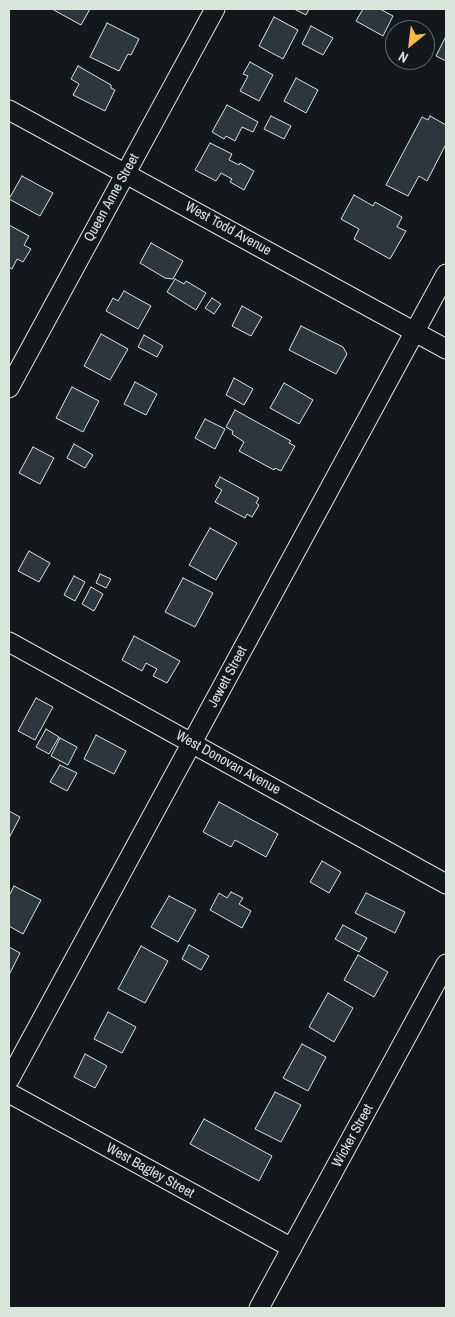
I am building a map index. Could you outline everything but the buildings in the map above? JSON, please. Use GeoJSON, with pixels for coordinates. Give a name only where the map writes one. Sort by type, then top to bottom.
{"type":"FeatureCollection","features":[{"type":"Feature","properties":{"kind":"street","name":"Queen Anne Street"},"geometry":{"type":"LineString","coordinates":[[9,388],[215,9]]}},
{"type":"Feature","properties":{"kind":"street","name":"West Todd Avenue"},"geometry":{"type":"LineString","coordinates":[[9,110],[446,349]]}},
{"type":"Feature","properties":{"kind":"street","name":"Jewett Street"},"geometry":{"type":"LineString","coordinates":[[9,1080],[446,274]]}},
{"type":"Feature","properties":{"kind":"street","name":"West Donovan Avenue"},"geometry":{"type":"LineString","coordinates":[[9,642],[446,884]]}},
{"type":"Feature","properties":{"kind":"street","name":"Wicker Street"},"geometry":{"type":"LineString","coordinates":[[259,1308],[446,964]]}},
{"type":"Feature","properties":{"kind":"street","name":"West Bagley Street"},"geometry":{"type":"LineString","coordinates":[[9,1093],[292,1248]]}}]}
